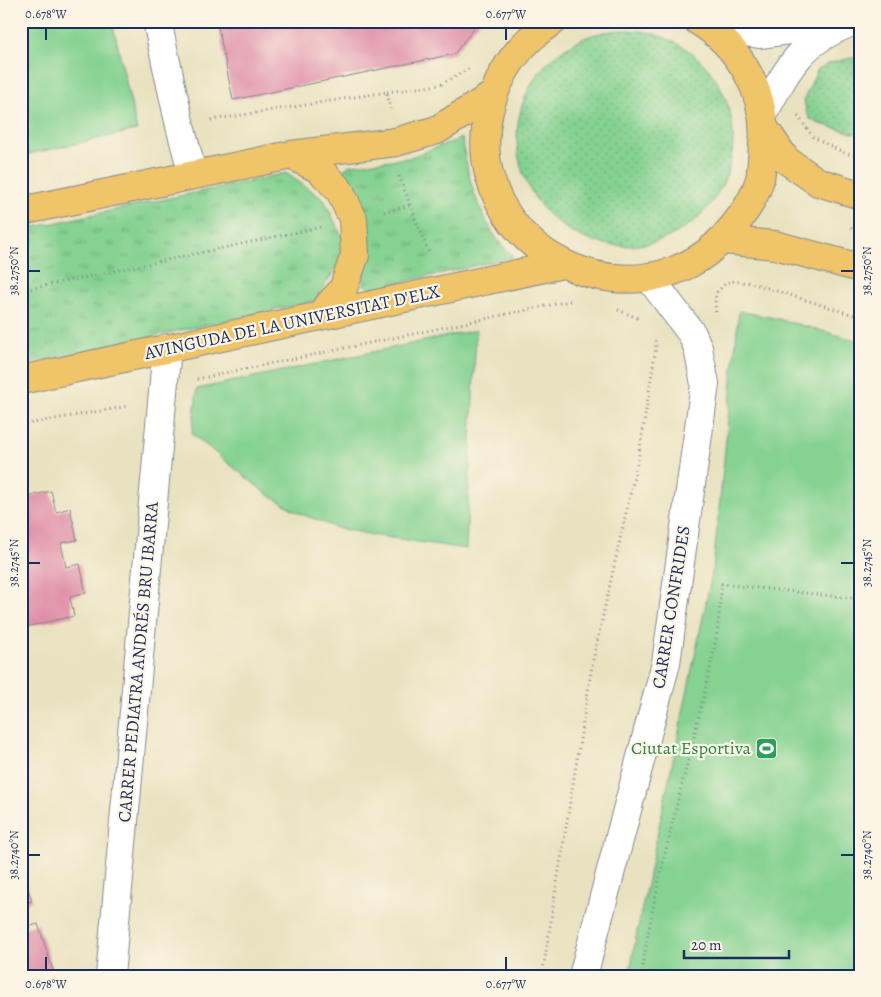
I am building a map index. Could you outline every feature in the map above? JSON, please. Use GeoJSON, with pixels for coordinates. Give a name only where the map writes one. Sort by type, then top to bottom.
{"type":"FeatureCollection","features":[{"type":"Feature","properties":{"kind":"highway"},"geometry":{"type":"LineString","coordinates":[[553,21],[539,30],[519,48],[504,70],[493,94],[486,127],[487,160],[496,193],[512,222],[534,246],[563,264],[590,275],[619,279],[649,277],[675,270],[700,257],[722,240],[745,212],[760,179],[764,122]]}},
{"type":"Feature","properties":{"kind":"highway"},"geometry":{"type":"LineString","coordinates":[[703,24],[727,44],[744,65],[756,89],[764,122],[786,160],[818,182],[860,195]]}},
{"type":"Feature","properties":{"kind":"highway"},"geometry":{"type":"LineString","coordinates":[[21,211],[291,155],[396,142],[437,130],[493,94]]}},
{"type":"Feature","properties":{"kind":"highway"},"geometry":{"type":"LineString","coordinates":[[291,155],[319,169],[340,191],[353,220],[355,255],[343,290],[319,316]]}},
{"type":"Feature","properties":{"kind":"highway"},"geometry":{"type":"LineString","coordinates":[[722,240],[775,244],[860,268]]}},
{"type":"Feature","properties":{"kind":"highway","name":"AVINGUDA DE LA UNIVERSITAT D'ELX"},"geometry":{"type":"LineString","coordinates":[[21,380],[563,264]]}},
{"type":"Feature","properties":{"kind":"street"},"geometry":{"type":"LineString","coordinates":[[157,21],[180,126],[193,175]]}},
{"type":"Feature","properties":{"kind":"street"},"geometry":{"type":"LineString","coordinates":[[703,24],[759,34],[790,30],[827,21]]}},
{"type":"Feature","properties":{"kind":"street"},"geometry":{"type":"LineString","coordinates":[[764,122],[785,75],[801,53],[821,38],[855,21]]}},
{"type":"Feature","properties":{"kind":"street","name":"CARRER CONFRIDES"},"geometry":{"type":"LineString","coordinates":[[583,976],[666,663],[705,384],[698,348],[692,334],[649,277]]}},
{"type":"Feature","properties":{"kind":"street","name":"CARRER PEDIATRA ANDRÉS BRU IBARRA"},"geometry":{"type":"LineString","coordinates":[[110,976],[167,348]]}},
{"type":"Feature","properties":{"kind":"path"},"geometry":{"type":"LineString","coordinates":[[210,120],[440,85],[478,64]]}},
{"type":"Feature","properties":{"kind":"path"},"geometry":{"type":"LineString","coordinates":[[387,92],[391,115]]}},
{"type":"Feature","properties":{"kind":"path"},"geometry":{"type":"LineString","coordinates":[[797,107],[798,115],[812,137],[842,152],[860,157]]}},
{"type":"Feature","properties":{"kind":"path"},"geometry":{"type":"LineString","coordinates":[[399,176],[429,253]]}},
{"type":"Feature","properties":{"kind":"path"},"geometry":{"type":"LineString","coordinates":[[378,213],[410,205]]}},
{"type":"Feature","properties":{"kind":"path"},"geometry":{"type":"LineString","coordinates":[[21,291],[326,226]]}},
{"type":"Feature","properties":{"kind":"path"},"geometry":{"type":"LineString","coordinates":[[718,316],[715,299],[717,292],[725,284],[732,281],[752,283],[860,317]]}},
{"type":"Feature","properties":{"kind":"path"},"geometry":{"type":"LineString","coordinates":[[191,380],[571,301]]}},
{"type":"Feature","properties":{"kind":"path"},"geometry":{"type":"LineString","coordinates":[[616,309],[645,322]]}},
{"type":"Feature","properties":{"kind":"path"},"geometry":{"type":"LineString","coordinates":[[542,976],[592,660],[638,455],[656,347],[655,337]]}},
{"type":"Feature","properties":{"kind":"path"},"geometry":{"type":"LineString","coordinates":[[21,426],[138,404]]}},
{"type":"Feature","properties":{"kind":"path"},"geometry":{"type":"LineString","coordinates":[[641,976],[646,942],[667,844],[713,657],[722,584],[860,599]]}},
{"type":"Feature","properties":{"kind":"green space"},"geometry":{"type":"Polygon","coordinates":[[[21,21],[112,21],[137,130],[21,156],[21,21]]]}},
{"type":"Feature","properties":{"kind":"green space"},"geometry":{"type":"Polygon","coordinates":[[[625,30],[646,32],[666,38],[685,48],[701,62],[715,78],[725,97],[731,117],[733,138],[731,159],[725,179],[715,198],[701,214],[685,228],[666,238],[646,244],[625,246],[604,244],[584,238],[565,228],[549,214],[535,198],[525,179],[519,159],[517,138],[519,117],[525,97],[535,78],[549,62],[565,48],[584,38],[604,32],[625,30]]]}},
{"type":"Feature","properties":{"kind":"green space"},"geometry":{"type":"Polygon","coordinates":[[[860,56],[860,135],[817,123],[810,119],[806,111],[804,99],[818,69],[830,63],[860,56]]]}},
{"type":"Feature","properties":{"kind":"green space"},"geometry":{"type":"Polygon","coordinates":[[[462,138],[469,175],[481,211],[495,236],[513,257],[372,289],[364,285],[368,245],[366,221],[359,198],[343,170],[350,165],[408,158],[462,138]]]}},
{"type":"Feature","properties":{"kind":"green space"},"geometry":{"type":"Polygon","coordinates":[[[286,173],[324,200],[348,249],[315,301],[21,365],[21,230],[286,173]]]}},
{"type":"Feature","properties":{"kind":"green space","name":"Ciutat Esportiva"},"geometry":{"type":"Polygon","coordinates":[[[739,311],[774,318],[860,341],[860,976],[629,976],[713,569],[739,311]]]}},
{"type":"Feature","properties":{"kind":"green space"},"geometry":{"type":"Polygon","coordinates":[[[476,330],[466,549],[337,528],[299,513],[267,494],[192,434],[197,389],[476,330]]]}},
{"type":"Feature","properties":{"kind":"building"},"geometry":{"type":"Polygon","coordinates":[[[217,21],[480,21],[454,54],[233,100],[217,21]]]}},
{"type":"Feature","properties":{"kind":"building"},"geometry":{"type":"Polygon","coordinates":[[[51,491],[56,512],[70,508],[77,540],[61,543],[66,567],[80,564],[86,593],[70,597],[74,616],[21,628],[21,498],[51,491]]]}},
{"type":"Feature","properties":{"kind":"building"},"geometry":{"type":"Polygon","coordinates":[[[21,868],[32,901],[21,905],[21,868]]]}},
{"type":"Feature","properties":{"kind":"building"},"geometry":{"type":"Polygon","coordinates":[[[38,924],[55,976],[21,976],[21,929],[38,924]]]}},
{"type":"Feature","properties":{"kind":"place","name":"Ciutat Esportiva"},"geometry":{"type":"Point","coordinates":[767,748]}}]}
